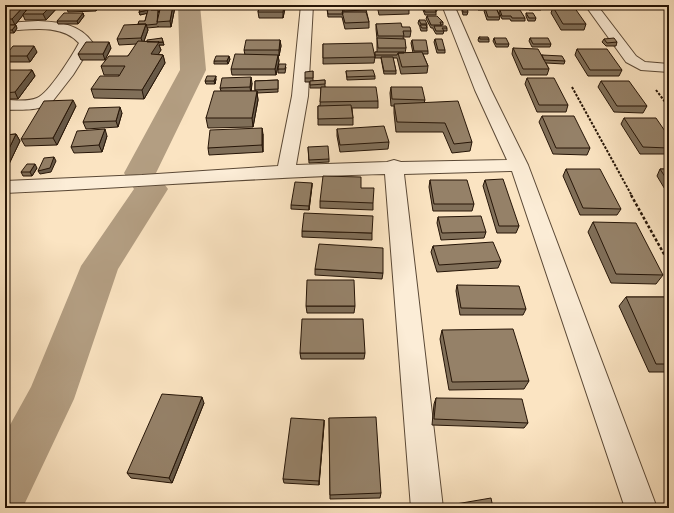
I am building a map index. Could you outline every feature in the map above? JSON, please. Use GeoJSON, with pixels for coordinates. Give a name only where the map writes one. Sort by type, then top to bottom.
{"type":"FeatureCollection","features":[{"type":"Feature","properties":{"kind":"street"},"geometry":{"type":"LineString","coordinates":[[286,171],[300,96],[307,5]]}},
{"type":"Feature","properties":{"kind":"street"},"geometry":{"type":"LineString","coordinates":[[448,5],[483,90],[519,165],[641,508]]}},
{"type":"Feature","properties":{"kind":"street"},"geometry":{"type":"LineString","coordinates":[[592,5],[631,59],[641,66],[669,68]]}},
{"type":"Feature","properties":{"kind":"street"},"geometry":{"type":"LineString","coordinates":[[11,27],[26,16]]}},
{"type":"Feature","properties":{"kind":"street"},"geometry":{"type":"LineString","coordinates":[[5,105],[37,104],[47,100],[82,52],[86,43],[77,32],[62,27],[11,27]]}},
{"type":"Feature","properties":{"kind":"street"},"geometry":{"type":"LineString","coordinates":[[5,187],[142,181],[286,171],[394,166],[519,165]]}},
{"type":"Feature","properties":{"kind":"street"},"geometry":{"type":"LineString","coordinates":[[394,166],[427,508]]}},
{"type":"Feature","properties":{"kind":"path"},"geometry":{"type":"LineString","coordinates":[[572,87],[669,263]]}},
{"type":"Feature","properties":{"kind":"path"},"geometry":{"type":"LineString","coordinates":[[656,90],[669,107]]}},
{"type":"Feature","properties":{"kind":"building"},"geometry":{"type":"Polygon","coordinates":[[[32,5],[52,5],[43,14],[23,14],[32,5]]]}},
{"type":"Feature","properties":{"kind":"building"},"geometry":{"type":"Polygon","coordinates":[[[67,5],[95,5],[66,6],[67,5]]]}},
{"type":"Feature","properties":{"kind":"building"},"geometry":{"type":"Polygon","coordinates":[[[145,5],[152,5],[151,10],[158,10],[157,24],[138,24],[139,21],[145,21],[148,10],[139,12],[141,7],[145,7],[145,5]]]}},
{"type":"Feature","properties":{"kind":"building"},"geometry":{"type":"Polygon","coordinates":[[[161,5],[173,5],[170,21],[157,22],[161,5]]]}},
{"type":"Feature","properties":{"kind":"building"},"geometry":{"type":"Polygon","coordinates":[[[260,5],[284,5],[283,12],[258,12],[260,5]]]}},
{"type":"Feature","properties":{"kind":"building"},"geometry":{"type":"Polygon","coordinates":[[[343,5],[365,5],[366,10],[344,11],[343,5]]]}},
{"type":"Feature","properties":{"kind":"building"},"geometry":{"type":"Polygon","coordinates":[[[378,5],[408,5],[409,8],[379,9],[378,5]]]}},
{"type":"Feature","properties":{"kind":"building"},"geometry":{"type":"Polygon","coordinates":[[[423,5],[436,5],[436,12],[425,12],[423,5]]]}},
{"type":"Feature","properties":{"kind":"building"},"geometry":{"type":"Polygon","coordinates":[[[478,5],[485,5],[487,7],[479,7],[478,5]]]}},
{"type":"Feature","properties":{"kind":"building"},"geometry":{"type":"Polygon","coordinates":[[[500,5],[500,6],[488,6],[500,5]]]}},
{"type":"Feature","properties":{"kind":"building"},"geometry":{"type":"Polygon","coordinates":[[[528,5],[540,5],[541,7],[529,7],[528,5]]]}},
{"type":"Feature","properties":{"kind":"building"},"geometry":{"type":"Polygon","coordinates":[[[562,5],[571,5],[573,7],[564,7],[562,5]]]}},
{"type":"Feature","properties":{"kind":"building"},"geometry":{"type":"Polygon","coordinates":[[[6,6],[24,6],[12,19],[5,19],[6,6]]]}},
{"type":"Feature","properties":{"kind":"building"},"geometry":{"type":"Polygon","coordinates":[[[553,7],[574,7],[586,24],[563,24],[553,7]]]}},
{"type":"Feature","properties":{"kind":"building"},"geometry":{"type":"Polygon","coordinates":[[[327,8],[342,8],[343,14],[328,14],[327,8]]]}},
{"type":"Feature","properties":{"kind":"building"},"geometry":{"type":"Polygon","coordinates":[[[462,8],[467,8],[468,12],[463,12],[462,8]]]}},
{"type":"Feature","properties":{"kind":"building"},"geometry":{"type":"Polygon","coordinates":[[[485,8],[496,8],[500,17],[488,17],[485,8]]]}},
{"type":"Feature","properties":{"kind":"building"},"geometry":{"type":"Polygon","coordinates":[[[500,10],[520,10],[525,18],[502,16],[500,10]]]}},
{"type":"Feature","properties":{"kind":"building"},"geometry":{"type":"Polygon","coordinates":[[[342,12],[366,12],[369,22],[345,23],[342,12]]]}},
{"type":"Feature","properties":{"kind":"building"},"geometry":{"type":"Polygon","coordinates":[[[64,13],[83,13],[77,21],[57,21],[64,13]]]}},
{"type":"Feature","properties":{"kind":"building"},"geometry":{"type":"Polygon","coordinates":[[[526,13],[533,13],[536,18],[529,18],[526,13]]]}},
{"type":"Feature","properties":{"kind":"building"},"geometry":{"type":"Polygon","coordinates":[[[427,16],[437,16],[443,22],[440,22],[441,25],[431,25],[427,16]]]}},
{"type":"Feature","properties":{"kind":"building"},"geometry":{"type":"Polygon","coordinates":[[[419,20],[425,20],[427,24],[421,24],[419,20]]]}},
{"type":"Feature","properties":{"kind":"building"},"geometry":{"type":"Polygon","coordinates":[[[401,23],[402,27],[410,27],[411,31],[403,31],[404,36],[378,36],[376,24],[401,23]]]}},
{"type":"Feature","properties":{"kind":"building"},"geometry":{"type":"Polygon","coordinates":[[[146,24],[141,38],[117,39],[124,25],[146,24]]]}},
{"type":"Feature","properties":{"kind":"building"},"geometry":{"type":"Polygon","coordinates":[[[5,25],[16,25],[12,30],[5,31],[5,25]]]}},
{"type":"Feature","properties":{"kind":"building"},"geometry":{"type":"Polygon","coordinates":[[[420,25],[426,25],[427,28],[422,28],[420,25]]]}},
{"type":"Feature","properties":{"kind":"building"},"geometry":{"type":"Polygon","coordinates":[[[434,26],[446,26],[447,28],[442,28],[444,31],[436,31],[434,26]]]}},
{"type":"Feature","properties":{"kind":"building"},"geometry":{"type":"Polygon","coordinates":[[[479,37],[488,37],[489,39],[480,39],[479,37]]]}},
{"type":"Feature","properties":{"kind":"building"},"geometry":{"type":"Polygon","coordinates":[[[162,38],[163,42],[147,42],[147,40],[162,38]]]}},
{"type":"Feature","properties":{"kind":"building"},"geometry":{"type":"Polygon","coordinates":[[[377,38],[405,39],[406,48],[378,48],[377,38]]]}},
{"type":"Feature","properties":{"kind":"building"},"geometry":{"type":"Polygon","coordinates":[[[494,38],[506,38],[509,44],[496,44],[494,38]]]}},
{"type":"Feature","properties":{"kind":"building"},"geometry":{"type":"Polygon","coordinates":[[[530,38],[548,38],[551,44],[533,44],[530,38]]]}},
{"type":"Feature","properties":{"kind":"building"},"geometry":{"type":"Polygon","coordinates":[[[614,38],[617,42],[607,43],[604,39],[614,38]]]}},
{"type":"Feature","properties":{"kind":"building"},"geometry":{"type":"Polygon","coordinates":[[[435,39],[442,39],[445,50],[438,50],[435,39]]]}},
{"type":"Feature","properties":{"kind":"building"},"geometry":{"type":"Polygon","coordinates":[[[246,40],[280,40],[279,50],[244,50],[246,40]]]}},
{"type":"Feature","properties":{"kind":"building"},"geometry":{"type":"Polygon","coordinates":[[[412,40],[426,40],[428,51],[414,51],[412,40]]]}},
{"type":"Feature","properties":{"kind":"building"},"geometry":{"type":"Polygon","coordinates":[[[138,41],[159,42],[151,54],[163,55],[142,90],[91,89],[100,76],[119,76],[125,66],[101,66],[109,56],[128,56],[138,41]]]}},
{"type":"Feature","properties":{"kind":"building"},"geometry":{"type":"Polygon","coordinates":[[[86,42],[109,42],[103,54],[78,54],[86,42]]]}},
{"type":"Feature","properties":{"kind":"building"},"geometry":{"type":"Polygon","coordinates":[[[372,43],[375,57],[323,58],[323,44],[372,43]]]}},
{"type":"Feature","properties":{"kind":"building"},"geometry":{"type":"Polygon","coordinates":[[[13,46],[34,46],[27,56],[5,56],[13,46]]]}},
{"type":"Feature","properties":{"kind":"building"},"geometry":{"type":"Polygon","coordinates":[[[513,48],[538,49],[549,69],[523,69],[513,48]]]}},
{"type":"Feature","properties":{"kind":"building"},"geometry":{"type":"Polygon","coordinates":[[[577,49],[607,49],[622,70],[590,70],[577,49]]]}},
{"type":"Feature","properties":{"kind":"building"},"geometry":{"type":"Polygon","coordinates":[[[375,52],[404,53],[398,53],[397,55],[375,55],[375,52]]]}},
{"type":"Feature","properties":{"kind":"building"},"geometry":{"type":"Polygon","coordinates":[[[422,52],[428,66],[402,67],[398,53],[422,52]]]}},
{"type":"Feature","properties":{"kind":"building"},"geometry":{"type":"Polygon","coordinates":[[[235,54],[278,55],[275,69],[231,69],[235,54]]]}},
{"type":"Feature","properties":{"kind":"building"},"geometry":{"type":"Polygon","coordinates":[[[542,55],[562,56],[565,61],[544,60],[542,55]]]}},
{"type":"Feature","properties":{"kind":"building"},"geometry":{"type":"Polygon","coordinates":[[[216,56],[229,56],[227,61],[214,61],[216,56]]]}},
{"type":"Feature","properties":{"kind":"building"},"geometry":{"type":"Polygon","coordinates":[[[381,57],[393,57],[396,71],[384,71],[381,57]]]}},
{"type":"Feature","properties":{"kind":"building"},"geometry":{"type":"Polygon","coordinates":[[[279,64],[286,64],[285,69],[278,69],[279,64]]]}},
{"type":"Feature","properties":{"kind":"building"},"geometry":{"type":"Polygon","coordinates":[[[7,70],[32,70],[15,92],[5,93],[5,73],[7,70]]]}},
{"type":"Feature","properties":{"kind":"building"},"geometry":{"type":"Polygon","coordinates":[[[373,70],[375,76],[347,77],[346,71],[373,70]]]}},
{"type":"Feature","properties":{"kind":"building"},"geometry":{"type":"Polygon","coordinates":[[[313,71],[313,78],[305,78],[305,72],[313,71]]]}},
{"type":"Feature","properties":{"kind":"building"},"geometry":{"type":"Polygon","coordinates":[[[207,76],[216,76],[214,81],[205,81],[207,76]]]}},
{"type":"Feature","properties":{"kind":"building"},"geometry":{"type":"Polygon","coordinates":[[[251,77],[250,87],[220,88],[222,78],[251,77]]]}},
{"type":"Feature","properties":{"kind":"building"},"geometry":{"type":"Polygon","coordinates":[[[527,78],[554,78],[568,105],[539,105],[527,78]]]}},
{"type":"Feature","properties":{"kind":"building"},"geometry":{"type":"Polygon","coordinates":[[[278,80],[278,89],[255,90],[255,81],[278,80]]]}},
{"type":"Feature","properties":{"kind":"building"},"geometry":{"type":"Polygon","coordinates":[[[325,80],[325,84],[310,85],[310,81],[325,80]]]}},
{"type":"Feature","properties":{"kind":"building"},"geometry":{"type":"Polygon","coordinates":[[[601,81],[629,81],[647,106],[617,106],[601,81]]]}},
{"type":"Feature","properties":{"kind":"building"},"geometry":{"type":"Polygon","coordinates":[[[321,87],[376,87],[378,101],[320,102],[321,87]]]}},
{"type":"Feature","properties":{"kind":"building"},"geometry":{"type":"Polygon","coordinates":[[[391,87],[422,87],[425,100],[392,99],[391,87]]]}},
{"type":"Feature","properties":{"kind":"building"},"geometry":{"type":"Polygon","coordinates":[[[214,91],[257,91],[252,118],[206,118],[214,91]]]}},
{"type":"Feature","properties":{"kind":"building"},"geometry":{"type":"Polygon","coordinates":[[[73,100],[53,138],[21,139],[44,101],[73,100]]]}},
{"type":"Feature","properties":{"kind":"building"},"geometry":{"type":"Polygon","coordinates":[[[458,101],[472,142],[454,144],[445,123],[397,122],[394,104],[458,101]]]}},
{"type":"Feature","properties":{"kind":"building"},"geometry":{"type":"Polygon","coordinates":[[[351,105],[353,118],[318,119],[318,106],[351,105]]]}},
{"type":"Feature","properties":{"kind":"building"},"geometry":{"type":"Polygon","coordinates":[[[120,107],[116,121],[83,122],[89,108],[120,107]]]}},
{"type":"Feature","properties":{"kind":"building"},"geometry":{"type":"Polygon","coordinates":[[[542,116],[574,116],[590,148],[556,148],[542,116]]]}},
{"type":"Feature","properties":{"kind":"building"},"geometry":{"type":"Polygon","coordinates":[[[624,118],[656,118],[669,137],[669,148],[643,147],[624,118]]]}},
{"type":"Feature","properties":{"kind":"building"},"geometry":{"type":"Polygon","coordinates":[[[384,126],[389,142],[340,145],[337,129],[384,126]]]}},
{"type":"Feature","properties":{"kind":"building"},"geometry":{"type":"Polygon","coordinates":[[[262,128],[262,145],[208,148],[210,130],[262,128]]]}},
{"type":"Feature","properties":{"kind":"building"},"geometry":{"type":"Polygon","coordinates":[[[105,129],[99,145],[71,147],[77,131],[105,129]]]}},
{"type":"Feature","properties":{"kind":"building"},"geometry":{"type":"Polygon","coordinates":[[[16,134],[5,157],[5,135],[16,134]]]}},
{"type":"Feature","properties":{"kind":"building"},"geometry":{"type":"Polygon","coordinates":[[[328,146],[329,159],[309,160],[308,147],[328,146]]]}},
{"type":"Feature","properties":{"kind":"building"},"geometry":{"type":"Polygon","coordinates":[[[54,157],[50,168],[38,171],[44,158],[54,157]]]}},
{"type":"Feature","properties":{"kind":"building"},"geometry":{"type":"Polygon","coordinates":[[[27,164],[35,164],[30,172],[21,172],[27,164]]]}},
{"type":"Feature","properties":{"kind":"building"},"geometry":{"type":"Polygon","coordinates":[[[566,169],[600,169],[621,209],[583,208],[566,169]]]}},
{"type":"Feature","properties":{"kind":"building"},"geometry":{"type":"Polygon","coordinates":[[[660,169],[669,169],[669,183],[660,169]]]}},
{"type":"Feature","properties":{"kind":"building"},"geometry":{"type":"Polygon","coordinates":[[[323,176],[361,177],[361,188],[374,188],[373,203],[320,201],[323,176]]]}},
{"type":"Feature","properties":{"kind":"building"},"geometry":{"type":"Polygon","coordinates":[[[503,179],[519,226],[499,226],[485,180],[503,179]]]}},
{"type":"Feature","properties":{"kind":"building"},"geometry":{"type":"Polygon","coordinates":[[[430,180],[467,180],[474,204],[434,204],[430,180]]]}},
{"type":"Feature","properties":{"kind":"building"},"geometry":{"type":"Polygon","coordinates":[[[295,182],[312,183],[309,206],[291,205],[295,182]]]}},
{"type":"Feature","properties":{"kind":"building"},"geometry":{"type":"Polygon","coordinates":[[[304,213],[373,216],[372,233],[302,231],[304,213]]]}},
{"type":"Feature","properties":{"kind":"building"},"geometry":{"type":"Polygon","coordinates":[[[481,216],[486,232],[442,233],[438,217],[481,216]]]}},
{"type":"Feature","properties":{"kind":"building"},"geometry":{"type":"Polygon","coordinates":[[[593,222],[636,223],[663,275],[616,274],[593,222]]]}},
{"type":"Feature","properties":{"kind":"building"},"geometry":{"type":"Polygon","coordinates":[[[493,242],[501,261],[439,265],[433,246],[493,242]]]}},
{"type":"Feature","properties":{"kind":"building"},"geometry":{"type":"Polygon","coordinates":[[[319,244],[383,248],[383,273],[315,269],[319,244]]]}},
{"type":"Feature","properties":{"kind":"building"},"geometry":{"type":"Polygon","coordinates":[[[307,280],[354,280],[355,306],[306,306],[307,280]]]}},
{"type":"Feature","properties":{"kind":"building"},"geometry":{"type":"Polygon","coordinates":[[[457,285],[519,286],[526,309],[461,308],[457,285]]]}},
{"type":"Feature","properties":{"kind":"building"},"geometry":{"type":"Polygon","coordinates":[[[626,297],[669,297],[669,364],[656,364],[626,297]]]}},
{"type":"Feature","properties":{"kind":"building"},"geometry":{"type":"Polygon","coordinates":[[[302,319],[363,319],[365,353],[300,353],[302,319]]]}},
{"type":"Feature","properties":{"kind":"building"},"geometry":{"type":"Polygon","coordinates":[[[513,329],[529,381],[452,382],[442,330],[513,329]]]}},
{"type":"Feature","properties":{"kind":"building"},"geometry":{"type":"Polygon","coordinates":[[[162,394],[202,397],[169,478],[127,473],[162,394]]]}},
{"type":"Feature","properties":{"kind":"building"},"geometry":{"type":"Polygon","coordinates":[[[436,398],[522,399],[528,423],[434,419],[436,398]]]}},
{"type":"Feature","properties":{"kind":"building"},"geometry":{"type":"Polygon","coordinates":[[[376,417],[381,493],[330,495],[329,418],[376,417]]]}},
{"type":"Feature","properties":{"kind":"building"},"geometry":{"type":"Polygon","coordinates":[[[291,418],[324,420],[319,481],[283,479],[291,418]]]}},
{"type":"Feature","properties":{"kind":"building"},"geometry":{"type":"Polygon","coordinates":[[[491,498],[493,508],[450,508],[450,505],[491,498]]]}},
{"type":"Feature","properties":{"kind":"waterway"},"geometry":{"type":"LineString","coordinates":[[5,486],[50,399],[100,266],[151,189],[140,173],[193,70],[189,5]]}}]}
